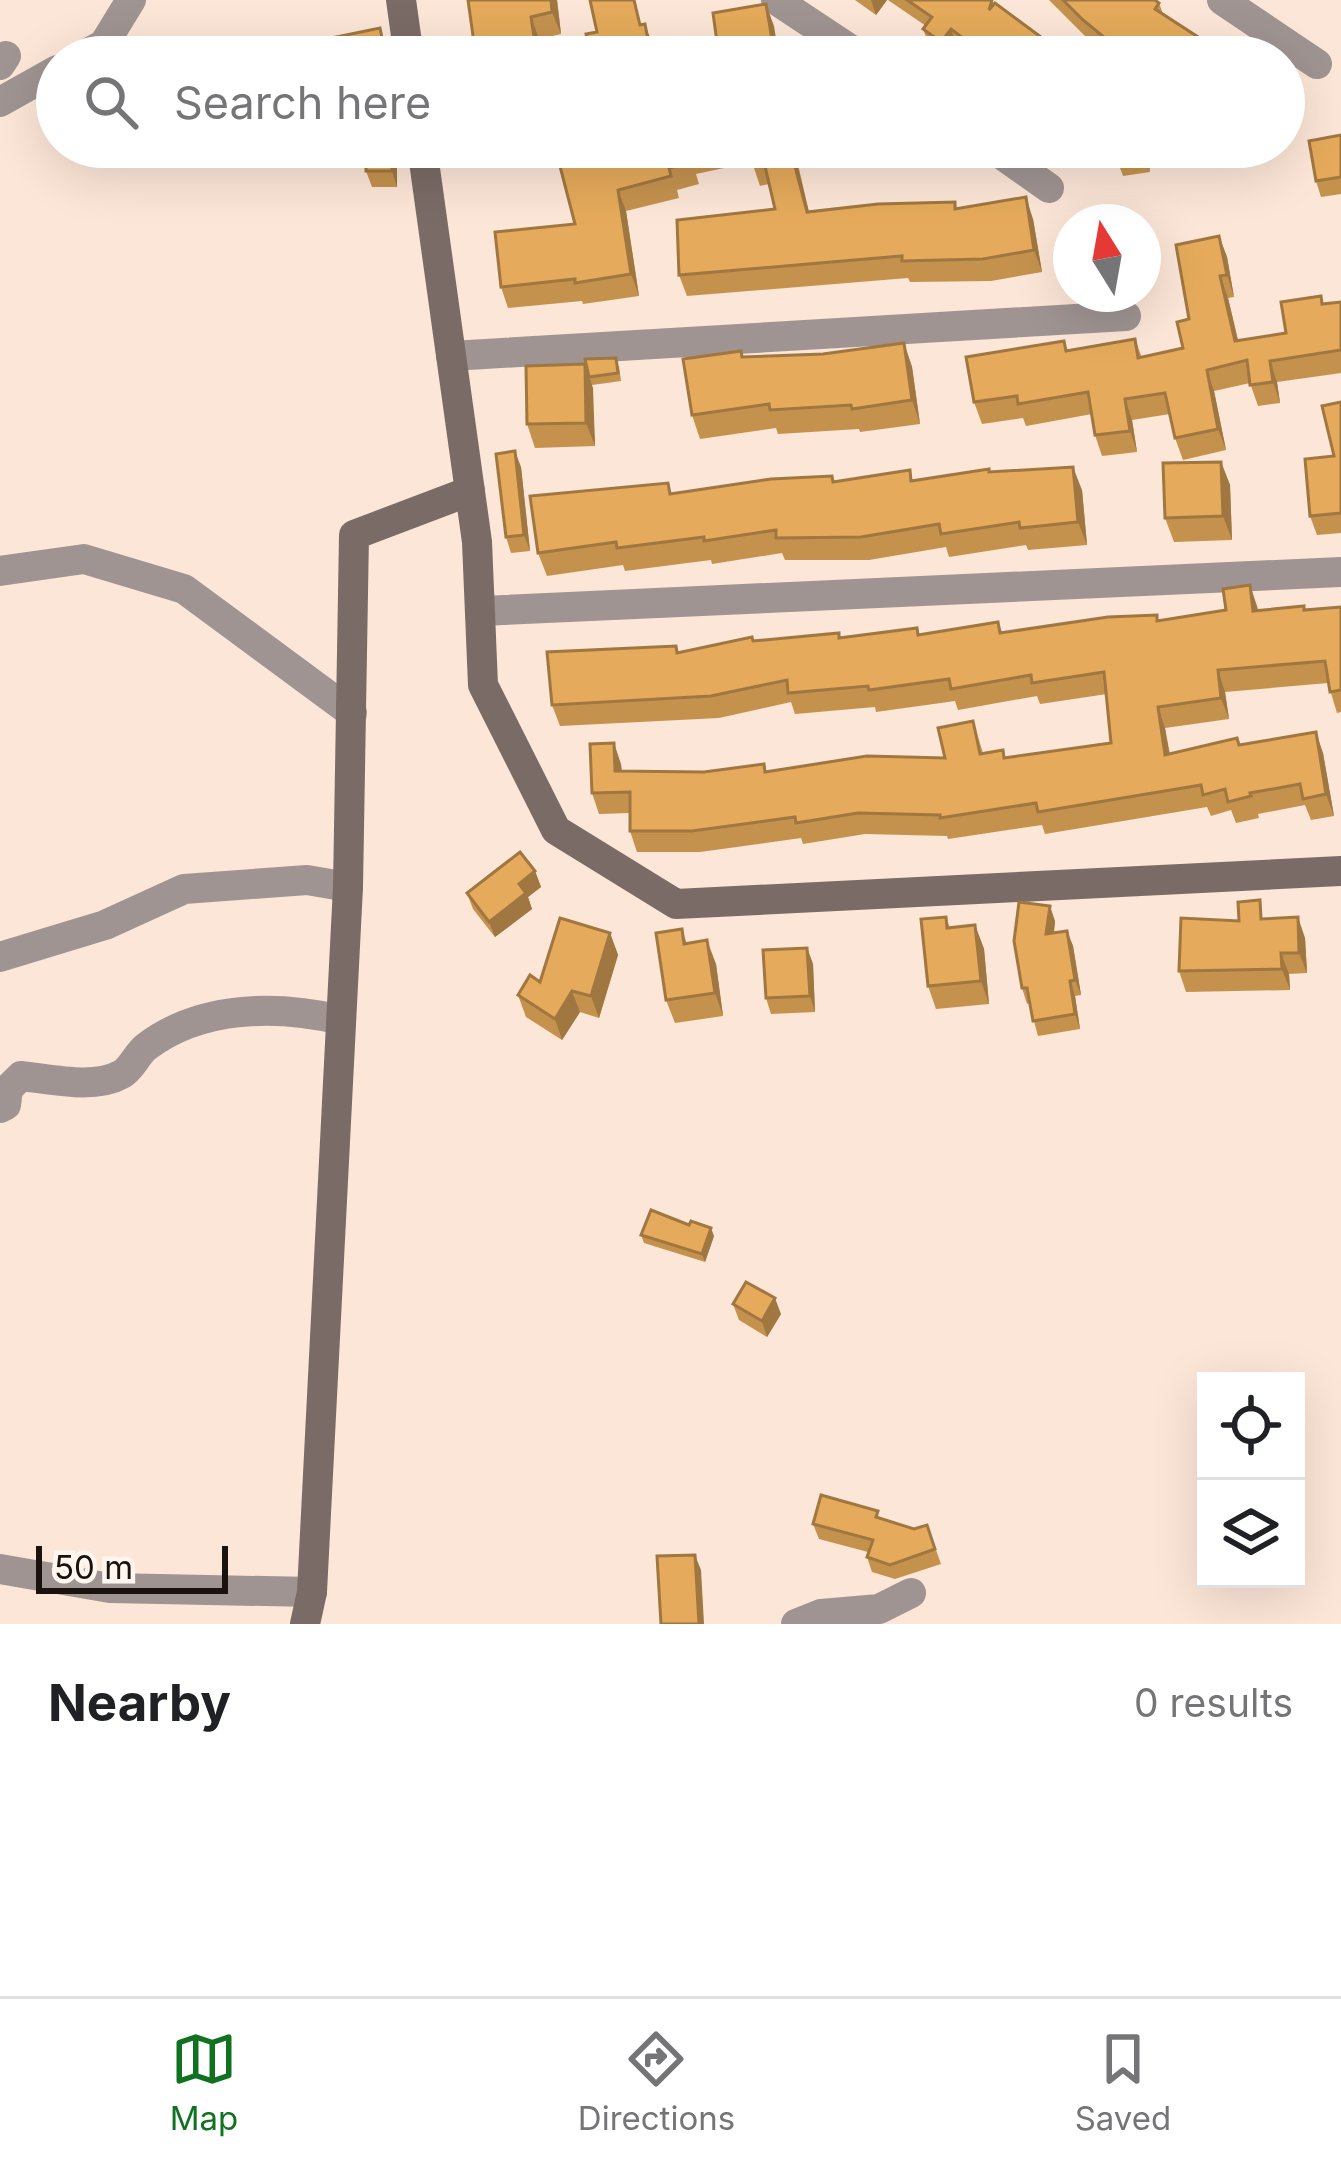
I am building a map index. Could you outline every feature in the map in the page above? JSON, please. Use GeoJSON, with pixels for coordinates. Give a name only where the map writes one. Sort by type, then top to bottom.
{"type":"FeatureCollection","features":[{"type":"Feature","properties":{"kind":"street"},"geometry":{"type":"LineString","coordinates":[[109,36],[131,0]]}},
{"type":"Feature","properties":{"kind":"street"},"geometry":{"type":"LineString","coordinates":[[401,0],[406,36]]}},
{"type":"Feature","properties":{"kind":"street"},"geometry":{"type":"LineString","coordinates":[[776,0],[830,36]]}},
{"type":"Feature","properties":{"kind":"street"},"geometry":{"type":"LineString","coordinates":[[1222,0],[1275,36]]}},
{"type":"Feature","properties":{"kind":"street"},"geometry":{"type":"LineString","coordinates":[[1305,56],[1317,64]]}},
{"type":"Feature","properties":{"kind":"street"},"geometry":{"type":"LineString","coordinates":[[0,102],[36,82]]}},
{"type":"Feature","properties":{"kind":"street"},"geometry":{"type":"LineString","coordinates":[[425,168],[477,542],[483,686],[556,830],[676,904],[1341,871]]}},
{"type":"Feature","properties":{"kind":"street"},"geometry":{"type":"LineString","coordinates":[[1021,168],[1049,188]]}},
{"type":"Feature","properties":{"kind":"street"},"geometry":{"type":"LineString","coordinates":[[451,356],[1126,316]]}},
{"type":"Feature","properties":{"kind":"street"},"geometry":{"type":"LineString","coordinates":[[305,1624],[312,1592],[348,887],[354,535],[470,491]]}},
{"type":"Feature","properties":{"kind":"street"},"geometry":{"type":"LineString","coordinates":[[0,571],[84,559],[184,589],[352,713]]}},
{"type":"Feature","properties":{"kind":"street"},"geometry":{"type":"LineString","coordinates":[[480,611],[1341,572]]}},
{"type":"Feature","properties":{"kind":"street"},"geometry":{"type":"LineString","coordinates":[[0,956],[105,925],[184,889],[307,880],[348,887]]}},
{"type":"Feature","properties":{"kind":"street"},"geometry":{"type":"LineString","coordinates":[[0,1108],[6,1105],[8,1089],[21,1076],[85,1083],[122,1074],[144,1048],[187,1022],[290,1009],[341,1020]]}},
{"type":"Feature","properties":{"kind":"street"},"geometry":{"type":"LineString","coordinates":[[0,1569],[110,1588],[312,1592]]}},
{"type":"Feature","properties":{"kind":"street"},"geometry":{"type":"LineString","coordinates":[[796,1624],[821,1614],[879,1609],[911,1593]]}},
{"type":"Feature","properties":{"kind":"building"},"geometry":{"type":"Polygon","coordinates":[[[468,0],[551,0],[552,12],[531,17],[534,36],[473,36],[468,0]]]}},
{"type":"Feature","properties":{"kind":"building"},"geometry":{"type":"Polygon","coordinates":[[[590,0],[634,0],[647,36],[586,36],[597,32],[590,0]]]}},
{"type":"Feature","properties":{"kind":"building"},"geometry":{"type":"Polygon","coordinates":[[[907,0],[992,0],[989,10],[995,3],[1040,36],[960,36],[951,29],[946,36],[933,36],[923,29],[932,17],[907,0]]]}},
{"type":"Feature","properties":{"kind":"building"},"geometry":{"type":"Polygon","coordinates":[[[1063,0],[1155,0],[1159,3],[1155,9],[1197,36],[1102,36],[1063,0]]]}},
{"type":"Feature","properties":{"kind":"building"},"geometry":{"type":"Polygon","coordinates":[[[766,4],[771,36],[716,36],[713,13],[766,4]]]}},
{"type":"Feature","properties":{"kind":"building"},"geometry":{"type":"Polygon","coordinates":[[[380,28],[382,36],[341,36],[380,28]]]}},
{"type":"Feature","properties":{"kind":"building"},"geometry":{"type":"Polygon","coordinates":[[[1341,135],[1341,177],[1316,181],[1309,141],[1341,135]]]}},
{"type":"Feature","properties":{"kind":"building"},"geometry":{"type":"Polygon","coordinates":[[[560,168],[669,168],[671,176],[618,190],[631,274],[501,287],[495,232],[575,224],[560,168]]]}},
{"type":"Feature","properties":{"kind":"building"},"geometry":{"type":"Polygon","coordinates":[[[765,168],[795,168],[807,212],[955,202],[955,209],[1026,197],[1034,250],[983,259],[902,261],[902,256],[679,275],[677,220],[775,209],[765,168]]]}},
{"type":"Feature","properties":{"kind":"building"},"geometry":{"type":"Polygon","coordinates":[[[1219,236],[1227,275],[1220,276],[1235,341],[1286,333],[1281,302],[1321,296],[1322,304],[1341,302],[1341,350],[1270,361],[1273,382],[1250,385],[1247,360],[1207,370],[1218,429],[1175,438],[1165,393],[1125,399],[1130,431],[1095,435],[1088,392],[1018,404],[1017,396],[974,402],[966,357],[1064,341],[1066,351],[1135,339],[1138,358],[1183,348],[1177,322],[1189,319],[1176,245],[1219,236]]]}},
{"type":"Feature","properties":{"kind":"building"},"geometry":{"type":"Polygon","coordinates":[[[904,343],[912,400],[852,409],[851,405],[770,410],[769,404],[692,415],[683,359],[741,351],[742,357],[823,354],[904,343]]]}},
{"type":"Feature","properties":{"kind":"building"},"geometry":{"type":"Polygon","coordinates":[[[616,358],[618,373],[589,377],[585,359],[616,358]]]}},
{"type":"Feature","properties":{"kind":"building"},"geometry":{"type":"Polygon","coordinates":[[[585,364],[586,423],[527,424],[526,366],[585,364]]]}},
{"type":"Feature","properties":{"kind":"building"},"geometry":{"type":"Polygon","coordinates":[[[1341,402],[1341,513],[1310,516],[1305,459],[1334,456],[1322,406],[1341,402]]]}},
{"type":"Feature","properties":{"kind":"building"},"geometry":{"type":"Polygon","coordinates":[[[515,451],[524,535],[506,537],[496,454],[515,451]]]}},
{"type":"Feature","properties":{"kind":"building"},"geometry":{"type":"Polygon","coordinates":[[[1221,462],[1223,516],[1165,518],[1163,463],[1221,462]]]}},
{"type":"Feature","properties":{"kind":"building"},"geometry":{"type":"Polygon","coordinates":[[[1073,467],[1078,522],[1020,528],[1019,522],[941,534],[939,524],[861,537],[776,538],[776,530],[704,541],[704,537],[617,548],[616,542],[538,553],[530,496],[668,483],[670,494],[771,479],[832,476],[833,482],[910,470],[911,481],[989,469],[1073,467]]]}},
{"type":"Feature","properties":{"kind":"building"},"geometry":{"type":"Polygon","coordinates":[[[1250,585],[1253,611],[1341,607],[1341,690],[1330,692],[1325,661],[1218,670],[1221,698],[1158,707],[1165,755],[1237,738],[1239,745],[1316,732],[1326,794],[1303,799],[1300,784],[1228,802],[1225,789],[1203,795],[1201,785],[1038,812],[1036,803],[940,818],[858,813],[796,823],[795,817],[692,831],[630,831],[630,792],[592,793],[590,744],[614,743],[615,771],[704,772],[764,764],[765,772],[867,756],[945,758],[938,728],[973,721],[980,754],[1003,750],[1004,758],[1111,743],[1104,672],[1032,683],[1031,675],[951,689],[949,679],[869,690],[868,686],[788,693],[787,680],[711,696],[552,705],[547,652],[676,646],[677,653],[752,637],[753,641],[839,633],[839,638],[917,628],[918,635],[998,622],[1000,633],[1157,615],[1157,621],[1226,610],[1223,589],[1250,585]]]}},
{"type":"Feature","properties":{"kind":"building"},"geometry":{"type":"Polygon","coordinates":[[[520,852],[535,871],[519,884],[526,893],[489,922],[467,893],[520,852]]]}},
{"type":"Feature","properties":{"kind":"building"},"geometry":{"type":"Polygon","coordinates":[[[1260,900],[1261,919],[1298,917],[1299,953],[1281,953],[1282,969],[1179,971],[1181,918],[1239,921],[1238,902],[1260,900]]]}},
{"type":"Feature","properties":{"kind":"building"},"geometry":{"type":"Polygon","coordinates":[[[1019,902],[1050,906],[1046,934],[1067,931],[1075,1014],[1033,1021],[1014,941],[1019,902]]]}},
{"type":"Feature","properties":{"kind":"building"},"geometry":{"type":"Polygon","coordinates":[[[946,917],[947,928],[975,925],[981,981],[928,986],[921,919],[946,917]]]}},
{"type":"Feature","properties":{"kind":"building"},"geometry":{"type":"Polygon","coordinates":[[[560,918],[610,933],[591,996],[572,991],[555,1019],[518,995],[530,975],[540,982],[560,918]]]}},
{"type":"Feature","properties":{"kind":"building"},"geometry":{"type":"Polygon","coordinates":[[[682,929],[684,944],[707,940],[715,993],[666,1000],[656,933],[682,929]]]}},
{"type":"Feature","properties":{"kind":"building"},"geometry":{"type":"Polygon","coordinates":[[[807,948],[810,996],[766,998],[763,950],[807,948]]]}},
{"type":"Feature","properties":{"kind":"building"},"geometry":{"type":"Polygon","coordinates":[[[651,1210],[711,1228],[702,1254],[641,1235],[651,1210]]]}},
{"type":"Feature","properties":{"kind":"building"},"geometry":{"type":"Polygon","coordinates":[[[746,1282],[775,1298],[762,1321],[733,1304],[746,1282]]]}},
{"type":"Feature","properties":{"kind":"building"},"geometry":{"type":"Polygon","coordinates":[[[821,1495],[878,1511],[876,1517],[914,1529],[927,1525],[935,1549],[890,1565],[867,1557],[873,1540],[813,1524],[821,1495]]]}},
{"type":"Feature","properties":{"kind":"building"},"geometry":{"type":"Polygon","coordinates":[[[695,1555],[699,1624],[661,1624],[657,1556],[695,1555]]]}}]}
